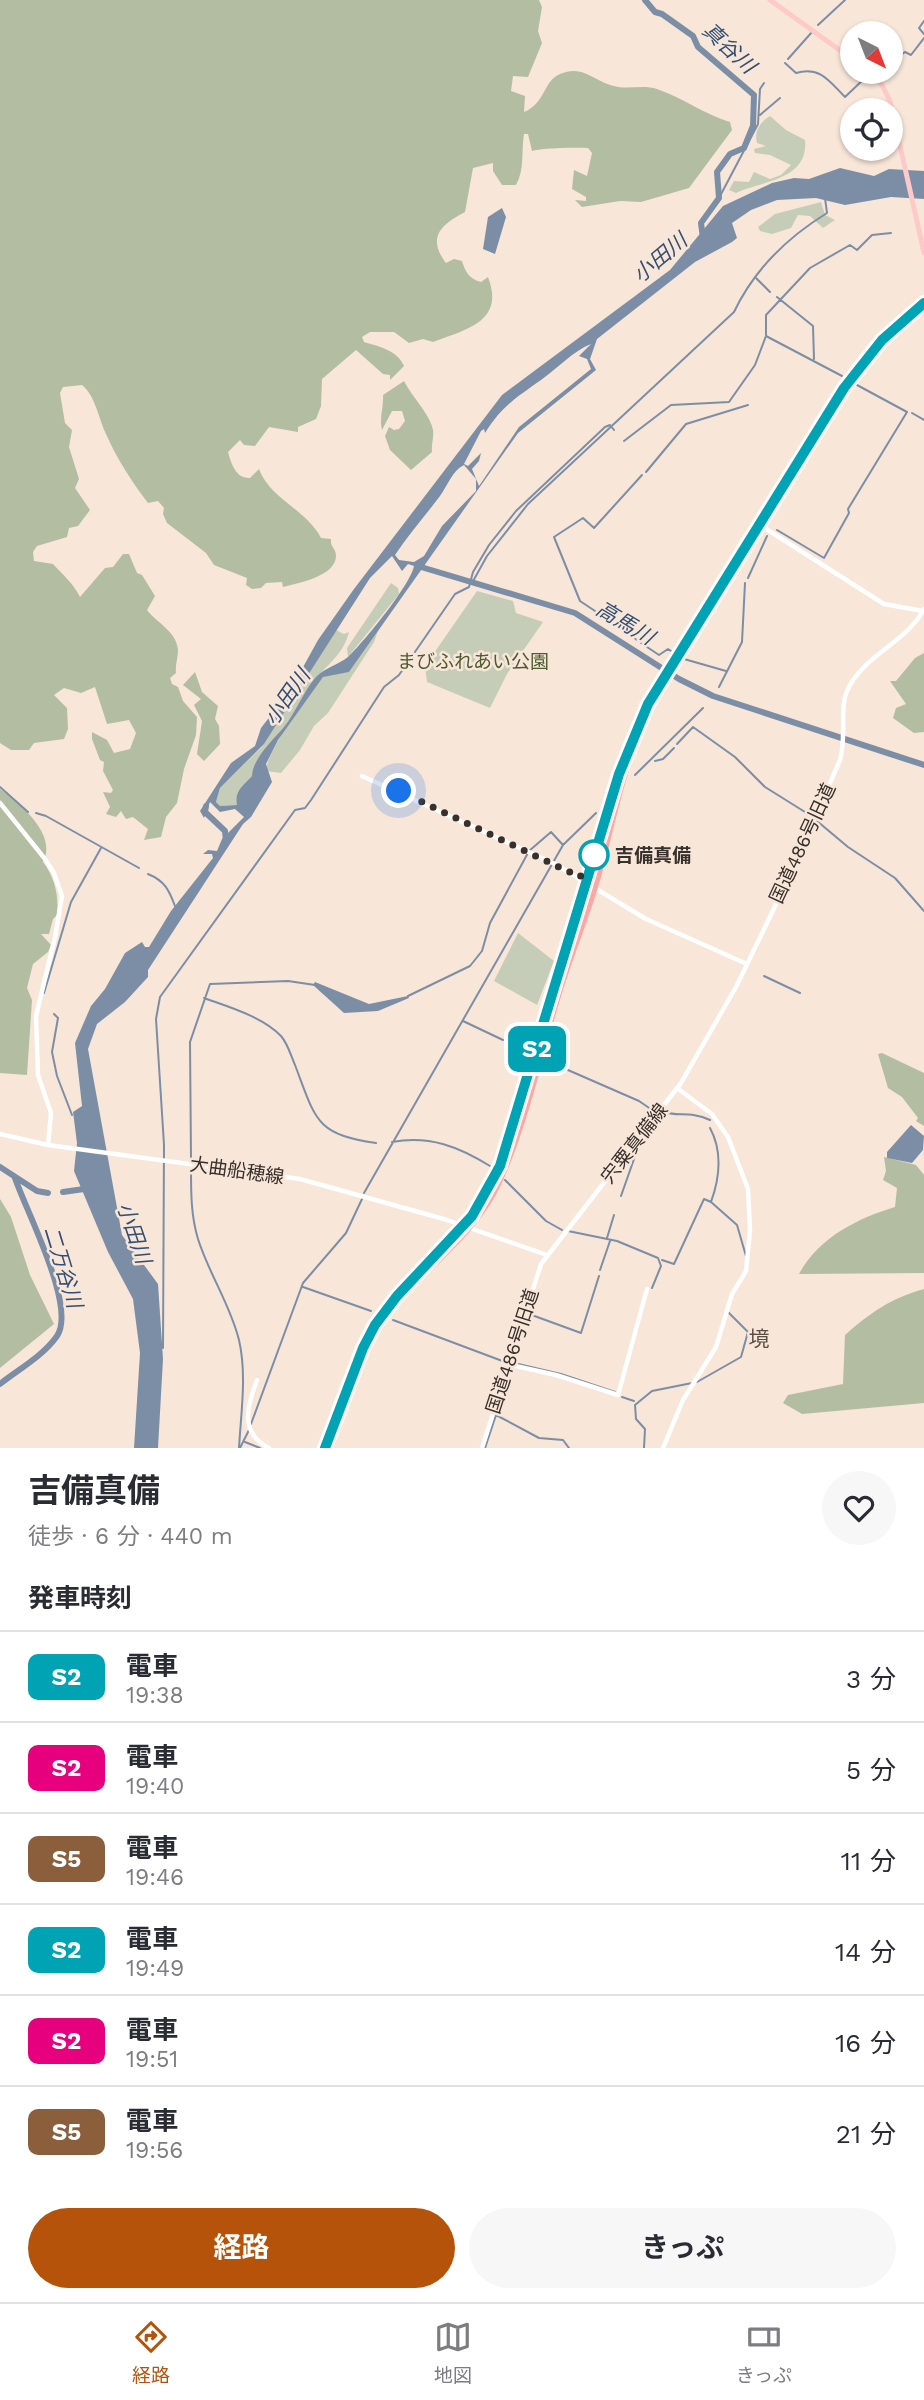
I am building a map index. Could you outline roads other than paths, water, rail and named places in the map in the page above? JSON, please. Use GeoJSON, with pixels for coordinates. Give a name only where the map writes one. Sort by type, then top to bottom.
{"type":"FeatureCollection","features":[{"type":"Feature","properties":{"kind":"highway"},"geometry":{"type":"LineString","coordinates":[[330,1448],[355,1378],[379,1326],[399,1300],[470,1228],[497,1184],[511,1152],[571,951],[594,887],[624,774],[640,729],[855,377],[887,341],[924,309]]}},
{"type":"Feature","properties":{"kind":"main road"},"geometry":{"type":"LineString","coordinates":[[770,0],[840,50]]}},
{"type":"Feature","properties":{"kind":"main road"},"geometry":{"type":"LineString","coordinates":[[879,84],[886,92],[895,117],[924,253]]}},
{"type":"Feature","properties":{"kind":"street"},"geometry":{"type":"LineString","coordinates":[[763,527],[876,600],[898,608],[923,610]]}},
{"type":"Feature","properties":{"kind":"street","name":"国道486号旧道"},"geometry":{"type":"LineString","coordinates":[[677,1088],[720,1016],[798,857],[846,740],[844,704],[850,684],[868,663],[914,625],[923,610]]}},
{"type":"Feature","properties":{"kind":"street"},"geometry":{"type":"LineString","coordinates":[[362,776],[529,851],[646,919],[747,964]]}},
{"type":"Feature","properties":{"kind":"street"},"geometry":{"type":"LineString","coordinates":[[0,803],[45,859],[54,873],[62,896],[36,1016],[38,1075],[51,1113],[50,1146]]}},
{"type":"Feature","properties":{"kind":"street","name":"宍粟真備線"},"geometry":{"type":"LineString","coordinates":[[547,1255],[677,1088],[712,1114],[728,1137],[748,1189],[748,1264],[732,1294],[716,1347],[692,1382],[663,1448]]}},
{"type":"Feature","properties":{"kind":"street","name":"大曲船穂線"},"geometry":{"type":"LineString","coordinates":[[0,1134],[50,1146],[300,1179],[470,1228]]}},
{"type":"Feature","properties":{"kind":"street"},"geometry":{"type":"LineString","coordinates":[[470,1228],[547,1255]]}},
{"type":"Feature","properties":{"kind":"street","name":"国道486号旧道"},"geometry":{"type":"LineString","coordinates":[[481,1448],[507,1364],[547,1255]]}},
{"type":"Feature","properties":{"kind":"street"},"geometry":{"type":"LineString","coordinates":[[507,1364],[556,1375],[618,1395],[647,1289]]}},
{"type":"Feature","properties":{"kind":"street"},"geometry":{"type":"LineString","coordinates":[[257,1380],[246,1409],[250,1428],[269,1448]]}},
{"type":"Feature","properties":{"kind":"water","name":"小田川"},"geometry":{"type":"Polygon","coordinates":[[[840,168],[874,176],[889,169],[924,171],[924,199],[891,197],[845,205],[816,198],[777,200],[751,210],[732,223],[737,238],[695,262],[597,339],[590,359],[596,370],[518,433],[349,672],[323,677],[278,740],[266,764],[272,782],[148,970],[148,977],[125,1002],[97,1024],[88,1049],[122,1235],[158,1284],[163,1359],[158,1448],[134,1448],[140,1353],[133,1299],[108,1252],[74,1171],[77,1143],[73,1112],[82,1106],[75,1043],[91,1006],[105,989],[125,953],[142,942],[145,947],[149,947],[171,911],[213,858],[212,854],[203,854],[208,850],[217,851],[222,839],[244,817],[235,809],[220,812],[210,802],[204,818],[200,811],[231,763],[255,746],[261,728],[291,689],[318,640],[502,395],[670,270],[723,206],[772,183],[794,178],[809,179],[840,168]],[[591,344],[572,355],[517,397],[485,433],[484,429],[481,431],[464,464],[468,466],[481,453],[479,461],[472,469],[479,486],[519,427],[591,369],[587,359],[579,356],[591,344]],[[464,465],[395,555],[399,560],[414,562],[424,556],[442,526],[476,491],[476,479],[464,465]],[[392,556],[370,578],[264,744],[220,788],[216,802],[220,806],[237,805],[238,792],[252,776],[259,756],[288,721],[311,683],[324,671],[348,657],[365,639],[405,586],[414,566],[408,564],[402,571],[392,556]]]}},
{"type":"Feature","properties":{"kind":"water"},"geometry":{"type":"Polygon","coordinates":[[[502,208],[506,217],[495,254],[483,249],[488,217],[502,208]]]}},
{"type":"Feature","properties":{"kind":"water"},"geometry":{"type":"Polygon","coordinates":[[[315,982],[369,1004],[408,996],[409,998],[378,1011],[344,1013],[313,985],[315,982]]]}},
{"type":"Feature","properties":{"kind":"water"},"geometry":{"type":"Polygon","coordinates":[[[911,1125],[924,1136],[923,1150],[912,1163],[887,1158],[887,1152],[911,1125]]]}},
{"type":"Feature","properties":{"kind":"waterway","name":"真谷川"},"geometry":{"type":"LineString","coordinates":[[645,0],[655,12],[693,36],[698,47],[754,95],[753,126],[744,148],[730,154],[717,172],[719,198],[701,223],[703,238]]}},
{"type":"Feature","properties":{"kind":"waterway"},"geometry":{"type":"LineString","coordinates":[[818,25],[845,0]]}},
{"type":"Feature","properties":{"kind":"waterway"},"geometry":{"type":"LineString","coordinates":[[924,21],[919,28],[924,34]]}},
{"type":"Feature","properties":{"kind":"waterway"},"geometry":{"type":"LineString","coordinates":[[788,59],[812,32]]}},
{"type":"Feature","properties":{"kind":"waterway"},"geometry":{"type":"LineString","coordinates":[[903,53],[911,55],[924,38]]}},
{"type":"Feature","properties":{"kind":"waterway"},"geometry":{"type":"LineString","coordinates":[[785,63],[796,73],[804,71],[824,76],[845,97],[859,84]]}},
{"type":"Feature","properties":{"kind":"waterway","name":"真谷川"},"geometry":{"type":"LineString","coordinates":[[719,198],[758,124],[760,89],[764,83]]}},
{"type":"Feature","properties":{"kind":"waterway"},"geometry":{"type":"LineString","coordinates":[[760,115],[780,98]]}},
{"type":"Feature","properties":{"kind":"waterway"},"geometry":{"type":"LineString","coordinates":[[472,583],[487,556],[528,504],[734,312],[751,282],[773,256],[827,213],[825,198]]}},
{"type":"Feature","properties":{"kind":"waterway"},"geometry":{"type":"LineString","coordinates":[[766,335],[766,315],[810,268],[850,245],[857,250],[872,235],[891,233]]}},
{"type":"Feature","properties":{"kind":"waterway"},"geometry":{"type":"LineString","coordinates":[[756,278],[770,292]]}},
{"type":"Feature","properties":{"kind":"waterway"},"geometry":{"type":"LineString","coordinates":[[777,297],[813,326],[814,359]]}},
{"type":"Feature","properties":{"kind":"waterway"},"geometry":{"type":"LineString","coordinates":[[624,441],[671,405],[729,402],[755,365],[766,336],[842,376]]}},
{"type":"Feature","properties":{"kind":"waterway"},"geometry":{"type":"LineString","coordinates":[[857,385],[907,412]]}},
{"type":"Feature","properties":{"kind":"waterway"},"geometry":{"type":"LineString","coordinates":[[646,472],[686,424],[748,405]]}},
{"type":"Feature","properties":{"kind":"waterway"},"geometry":{"type":"LineString","coordinates":[[777,530],[824,558],[849,513],[848,509],[907,412]]}},
{"type":"Feature","properties":{"kind":"waterway"},"geometry":{"type":"LineString","coordinates":[[912,413],[924,420]]}},
{"type":"Feature","properties":{"kind":"waterway","name":"小田川"},"geometry":{"type":"LineString","coordinates":[[163,1348],[164,1145],[156,1019],[160,997],[295,810],[305,808],[311,800],[384,687],[399,675],[455,594],[469,587],[473,572],[489,545],[516,511],[605,427],[610,425],[614,430]]}},
{"type":"Feature","properties":{"kind":"waterway"},"geometry":{"type":"LineString","coordinates":[[595,611],[580,601],[554,537],[583,518],[594,528],[642,475]]}},
{"type":"Feature","properties":{"kind":"waterway"},"geometry":{"type":"LineString","coordinates":[[748,578],[767,536]]}},
{"type":"Feature","properties":{"kind":"waterway","name":"高馬川"},"geometry":{"type":"LineString","coordinates":[[421,567],[575,613],[679,679],[713,696],[924,765]]}},
{"type":"Feature","properties":{"kind":"waterway"},"geometry":{"type":"LineString","coordinates":[[719,687],[742,642],[745,583]]}},
{"type":"Feature","properties":{"kind":"waterway"},"geometry":{"type":"LineString","coordinates":[[598,613],[637,640]]}},
{"type":"Feature","properties":{"kind":"waterway"},"geometry":{"type":"LineString","coordinates":[[641,643],[659,655],[668,649],[679,656]]}},
{"type":"Feature","properties":{"kind":"waterway"},"geometry":{"type":"LineString","coordinates":[[684,659],[726,671]]}},
{"type":"Feature","properties":{"kind":"waterway"},"geometry":{"type":"LineString","coordinates":[[635,775],[703,708]]}},
{"type":"Feature","properties":{"kind":"waterway"},"geometry":{"type":"LineString","coordinates":[[677,744],[693,727],[735,757],[765,787],[813,817]]}},
{"type":"Feature","properties":{"kind":"waterway"},"geometry":{"type":"LineString","coordinates":[[655,761],[663,759],[674,748]]}},
{"type":"Feature","properties":{"kind":"waterway"},"geometry":{"type":"LineString","coordinates":[[0,787],[28,812]]}},
{"type":"Feature","properties":{"kind":"waterway"},"geometry":{"type":"LineString","coordinates":[[608,801],[615,794]]}},
{"type":"Feature","properties":{"kind":"waterway"},"geometry":{"type":"LineString","coordinates":[[206,806],[205,812],[225,831],[226,842]]}},
{"type":"Feature","properties":{"kind":"waterway"},"geometry":{"type":"LineString","coordinates":[[36,813],[139,868]]}},
{"type":"Feature","properties":{"kind":"waterway"},"geometry":{"type":"LineString","coordinates":[[364,1193],[563,845],[596,813]]}},
{"type":"Feature","properties":{"kind":"waterway"},"geometry":{"type":"LineString","coordinates":[[817,821],[848,847],[895,878],[924,911]]}},
{"type":"Feature","properties":{"kind":"waterway"},"geometry":{"type":"LineString","coordinates":[[408,996],[470,966],[482,951],[490,923],[529,851],[551,832],[563,845]]}},
{"type":"Feature","properties":{"kind":"waterway"},"geometry":{"type":"LineString","coordinates":[[44,993],[71,902],[101,848]]}},
{"type":"Feature","properties":{"kind":"waterway"},"geometry":{"type":"LineString","coordinates":[[148,874],[166,887],[175,906]]}},
{"type":"Feature","properties":{"kind":"waterway"},"geometry":{"type":"LineString","coordinates":[[764,976],[800,993]]}},
{"type":"Feature","properties":{"kind":"waterway"},"geometry":{"type":"LineString","coordinates":[[191,1159],[190,1042],[210,984],[288,981],[315,985]]}},
{"type":"Feature","properties":{"kind":"waterway"},"geometry":{"type":"LineString","coordinates":[[204,998],[245,1013],[274,1029],[286,1043],[308,1099],[320,1121],[341,1135],[376,1143]]}},
{"type":"Feature","properties":{"kind":"waterway"},"geometry":{"type":"LineString","coordinates":[[54,1014],[58,1018],[52,1052],[57,1076],[72,1115]]}},
{"type":"Feature","properties":{"kind":"waterway"},"geometry":{"type":"LineString","coordinates":[[463,1021],[503,1040]]}},
{"type":"Feature","properties":{"kind":"waterway"},"geometry":{"type":"LineString","coordinates":[[506,1041],[527,1052]]}},
{"type":"Feature","properties":{"kind":"waterway"},"geometry":{"type":"LineString","coordinates":[[545,1060],[639,1101],[655,1112]]}},
{"type":"Feature","properties":{"kind":"waterway"},"geometry":{"type":"LineString","coordinates":[[662,1111],[696,1115],[710,1120]]}},
{"type":"Feature","properties":{"kind":"waterway"},"geometry":{"type":"LineString","coordinates":[[710,1128],[717,1146],[719,1165],[711,1202],[737,1225],[746,1256]]}},
{"type":"Feature","properties":{"kind":"waterway"},"geometry":{"type":"LineString","coordinates":[[392,1142],[419,1140],[444,1144],[490,1166]]}},
{"type":"Feature","properties":{"kind":"waterway"},"geometry":{"type":"LineString","coordinates":[[621,1196],[640,1142]]}},
{"type":"Feature","properties":{"kind":"waterway","name":"二万谷川"},"geometry":{"type":"LineString","coordinates":[[0,1167],[37,1191],[48,1193]]}},
{"type":"Feature","properties":{"kind":"waterway"},"geometry":{"type":"LineString","coordinates":[[191,1169],[191,1196],[198,1239],[239,1340],[243,1367],[239,1448]]}},
{"type":"Feature","properties":{"kind":"waterway","name":"二万谷川"},"geometry":{"type":"LineString","coordinates":[[0,1384],[45,1350],[57,1336],[61,1322],[60,1304],[48,1258],[15,1178]]}},
{"type":"Feature","properties":{"kind":"waterway"},"geometry":{"type":"LineString","coordinates":[[505,1180],[546,1221],[562,1230]]}},
{"type":"Feature","properties":{"kind":"waterway","name":"二万谷川"},"geometry":{"type":"LineString","coordinates":[[63,1192],[91,1188]]}},
{"type":"Feature","properties":{"kind":"waterway"},"geometry":{"type":"LineString","coordinates":[[251,1424],[303,1283],[346,1233],[362,1199]]}},
{"type":"Feature","properties":{"kind":"waterway"},"geometry":{"type":"LineString","coordinates":[[662,1260],[674,1264],[704,1199],[711,1202]]}},
{"type":"Feature","properties":{"kind":"waterway"},"geometry":{"type":"LineString","coordinates":[[607,1238],[614,1215]]}},
{"type":"Feature","properties":{"kind":"waterway"},"geometry":{"type":"LineString","coordinates":[[568,1231],[617,1241],[658,1258],[661,1266],[652,1288]]}},
{"type":"Feature","properties":{"kind":"waterway"},"geometry":{"type":"LineString","coordinates":[[600,1270],[610,1241]]}},
{"type":"Feature","properties":{"kind":"waterway"},"geometry":{"type":"LineString","coordinates":[[529,1314],[581,1333],[599,1276]]}},
{"type":"Feature","properties":{"kind":"waterway"},"geometry":{"type":"LineString","coordinates":[[303,1287],[371,1311]]}},
{"type":"Feature","properties":{"kind":"waterway"},"geometry":{"type":"LineString","coordinates":[[697,1382],[741,1357],[748,1332],[728,1312]]}},
{"type":"Feature","properties":{"kind":"waterway"},"geometry":{"type":"LineString","coordinates":[[393,1320],[505,1362]]}},
{"type":"Feature","properties":{"kind":"waterway"},"geometry":{"type":"LineString","coordinates":[[514,1363],[561,1374],[615,1392]]}},
{"type":"Feature","properties":{"kind":"waterway"},"geometry":{"type":"LineString","coordinates":[[644,1448],[645,1429],[636,1419],[635,1405],[652,1391],[692,1383]]}},
{"type":"Feature","properties":{"kind":"waterway"},"geometry":{"type":"LineString","coordinates":[[622,1397],[634,1401]]}},
{"type":"Feature","properties":{"kind":"waterway"},"geometry":{"type":"LineString","coordinates":[[485,1448],[496,1415],[539,1438],[563,1440],[569,1448]]}},
{"type":"Feature","properties":{"kind":"waterway"},"geometry":{"type":"LineString","coordinates":[[240,1448],[249,1430]]}},
{"type":"Feature","properties":{"kind":"waterway"},"geometry":{"type":"LineString","coordinates":[[245,1442],[260,1448]]}},
{"type":"Feature","properties":{"kind":"railway"},"geometry":{"type":"LineString","coordinates":[[325,1448],[357,1361],[375,1325],[397,1296],[472,1216],[500,1166],[619,774],[648,704],[844,389],[882,340],[924,303]]}},
{"type":"Feature","properties":{"kind":"train","name":"S2"},"geometry":{"type":"LineString","coordinates":[[325,1448],[363,1348],[381,1315],[472,1216],[500,1166],[619,774],[648,704],[844,388],[882,340],[924,303]]}},
{"type":"Feature","properties":{"kind":"place","name":"吉備真備"},"geometry":{"type":"Point","coordinates":[594,855]}},
{"type":"Feature","properties":{"kind":"district","name":"境"},"geometry":{"type":"Point","coordinates":[759,1339]}},
{"type":"Feature","properties":{"kind":"park label","name":"まびふれあい公園"},"geometry":{"type":"Point","coordinates":[473,661]}}]}
